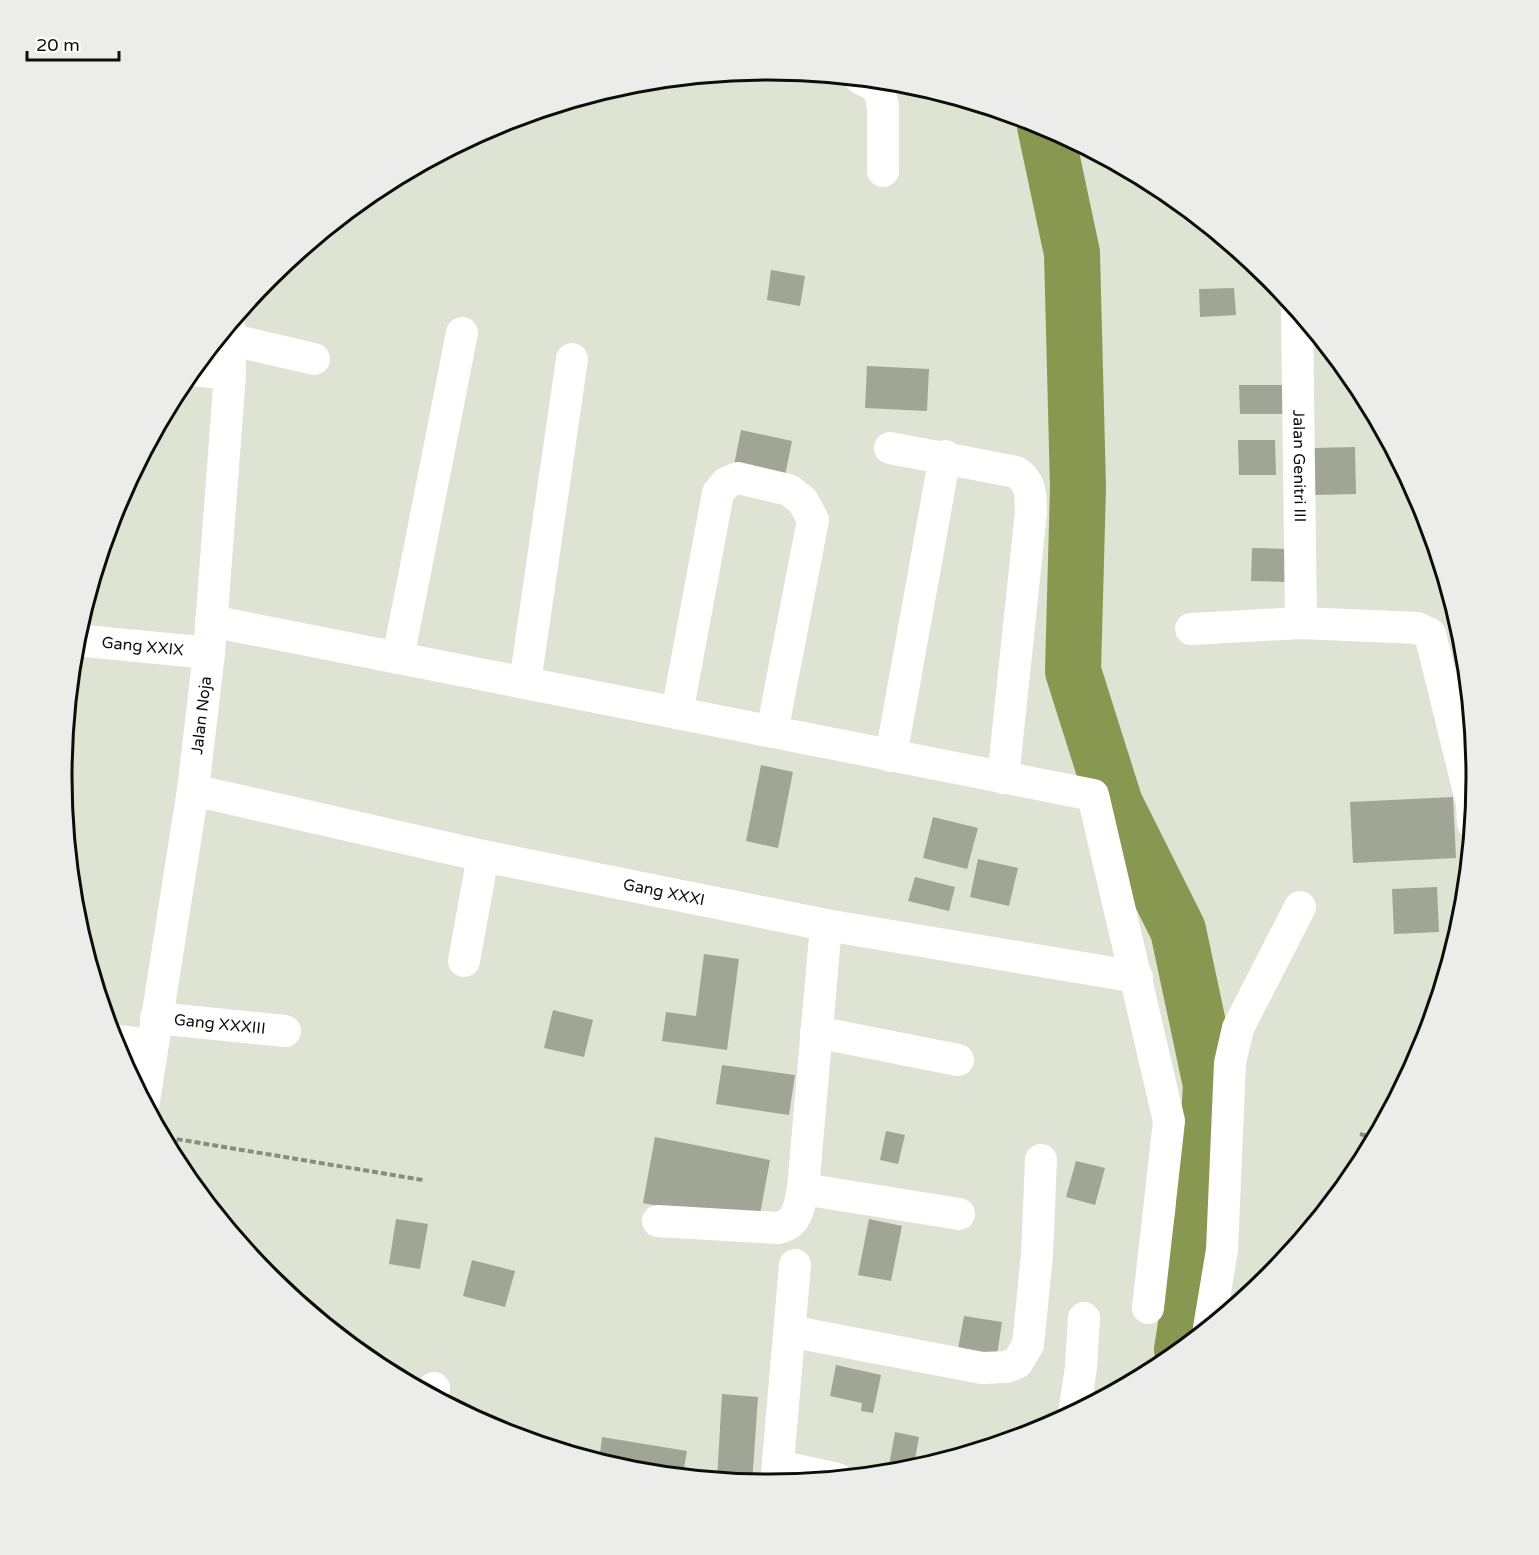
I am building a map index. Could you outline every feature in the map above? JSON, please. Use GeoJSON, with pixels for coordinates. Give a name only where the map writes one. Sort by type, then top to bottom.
{"type":"FeatureCollection","features":[{"type":"Feature","properties":{"kind":"street"},"geometry":{"type":"LineString","coordinates":[[879,89],[883,107],[883,171]]}},
{"type":"Feature","properties":{"kind":"street","name":"Jalan Genitri III"},"geometry":{"type":"LineString","coordinates":[[1297,322],[1301,623]]}},
{"type":"Feature","properties":{"kind":"street"},"geometry":{"type":"LineString","coordinates":[[233,333],[314,358]]}},
{"type":"Feature","properties":{"kind":"street"},"geometry":{"type":"LineString","coordinates":[[398,658],[462,333]]}},
{"type":"Feature","properties":{"kind":"street","name":"Jalan Noja"},"geometry":{"type":"LineString","coordinates":[[146,1089],[193,790],[209,653],[230,374],[229,337]]}},
{"type":"Feature","properties":{"kind":"street"},"geometry":{"type":"LineString","coordinates":[[525,683],[572,359]]}},
{"type":"Feature","properties":{"kind":"street"},"geometry":{"type":"LineString","coordinates":[[203,371],[230,374]]}},
{"type":"Feature","properties":{"kind":"street"},"geometry":{"type":"LineString","coordinates":[[890,448],[945,456],[1016,472],[1025,478],[1030,487],[1031,512],[1003,778]]}},
{"type":"Feature","properties":{"kind":"street"},"geometry":{"type":"LineString","coordinates":[[891,756],[945,456]]}},
{"type":"Feature","properties":{"kind":"street"},"geometry":{"type":"LineString","coordinates":[[677,713],[718,493],[726,483],[738,478],[789,490],[803,501],[813,520],[772,732]]}},
{"type":"Feature","properties":{"kind":"street"},"geometry":{"type":"LineString","coordinates":[[212,621],[1093,795],[1137,977],[1168,1121],[1148,1308]]}},
{"type":"Feature","properties":{"kind":"street"},"geometry":{"type":"LineString","coordinates":[[1191,629],[1301,623],[1417,628],[1430,634],[1467,785]]}},
{"type":"Feature","properties":{"kind":"street","name":"Gang XXIX"},"geometry":{"type":"LineString","coordinates":[[85,641],[209,653]]}},
{"type":"Feature","properties":{"kind":"street","name":"Gang XXXI"},"geometry":{"type":"LineString","coordinates":[[193,790],[483,856],[826,925],[1137,977]]}},
{"type":"Feature","properties":{"kind":"street"},"geometry":{"type":"LineString","coordinates":[[464,961],[483,856]]}},
{"type":"Feature","properties":{"kind":"street"},"geometry":{"type":"LineString","coordinates":[[1211,1317],[1222,1250],[1230,1063],[1238,1028],[1300,907]]}},
{"type":"Feature","properties":{"kind":"street"},"geometry":{"type":"LineString","coordinates":[[658,1221],[778,1228],[789,1226],[796,1217],[803,1189],[826,925]]}},
{"type":"Feature","properties":{"kind":"street","name":"Gang XXXIII"},"geometry":{"type":"LineString","coordinates":[[123,1038],[154,1031],[285,1031]]}},
{"type":"Feature","properties":{"kind":"street"},"geometry":{"type":"LineString","coordinates":[[816,1032],[958,1060]]}},
{"type":"Feature","properties":{"kind":"street"},"geometry":{"type":"LineString","coordinates":[[789,1331],[982,1368],[1006,1367],[1017,1363],[1028,1345],[1037,1255],[1041,1160]]}},
{"type":"Feature","properties":{"kind":"street"},"geometry":{"type":"LineString","coordinates":[[803,1189],[959,1214]]}},
{"type":"Feature","properties":{"kind":"street"},"geometry":{"type":"LineString","coordinates":[[777,1475],[795,1265]]}},
{"type":"Feature","properties":{"kind":"street"},"geometry":{"type":"LineString","coordinates":[[1075,1404],[1081,1367],[1084,1318]]}},
{"type":"Feature","properties":{"kind":"path"},"geometry":{"type":"LineString","coordinates":[[1360,1134],[1368,1136]]}},
{"type":"Feature","properties":{"kind":"path"},"geometry":{"type":"LineString","coordinates":[[175,1142],[176,1139],[423,1180]]}},
{"type":"Feature","properties":{"kind":"building"},"geometry":{"type":"Polygon","coordinates":[[[771,270],[805,276],[800,306],[767,300],[771,270]]]}},
{"type":"Feature","properties":{"kind":"building"},"geometry":{"type":"Polygon","coordinates":[[[1234,288],[1236,315],[1200,317],[1199,289],[1234,288]]]}},
{"type":"Feature","properties":{"kind":"building"},"geometry":{"type":"Polygon","coordinates":[[[867,366],[929,369],[927,411],[865,408],[867,366]]]}},
{"type":"Feature","properties":{"kind":"building"},"geometry":{"type":"Polygon","coordinates":[[[1239,385],[1288,385],[1288,414],[1240,414],[1239,385]]]}},
{"type":"Feature","properties":{"kind":"building"},"geometry":{"type":"Polygon","coordinates":[[[741,430],[792,441],[784,481],[733,470],[741,430]]]}},
{"type":"Feature","properties":{"kind":"building"},"geometry":{"type":"Polygon","coordinates":[[[1238,440],[1275,440],[1276,475],[1239,475],[1238,440]]]}},
{"type":"Feature","properties":{"kind":"building"},"geometry":{"type":"Polygon","coordinates":[[[1355,447],[1356,494],[1314,495],[1313,448],[1355,447]]]}},
{"type":"Feature","properties":{"kind":"building"},"geometry":{"type":"Polygon","coordinates":[[[1252,548],[1286,549],[1285,582],[1251,581],[1252,548]]]}},
{"type":"Feature","properties":{"kind":"building"},"geometry":{"type":"Polygon","coordinates":[[[761,765],[793,772],[778,848],[746,841],[761,765]]]}},
{"type":"Feature","properties":{"kind":"building"},"geometry":{"type":"Polygon","coordinates":[[[1453,797],[1456,858],[1353,863],[1350,802],[1453,797]]]}},
{"type":"Feature","properties":{"kind":"building"},"geometry":{"type":"Polygon","coordinates":[[[933,817],[978,828],[967,869],[923,858],[933,817]]]}},
{"type":"Feature","properties":{"kind":"building"},"geometry":{"type":"Polygon","coordinates":[[[978,859],[1018,868],[1009,906],[970,897],[978,859]]]}},
{"type":"Feature","properties":{"kind":"building"},"geometry":{"type":"Polygon","coordinates":[[[915,877],[955,887],[949,911],[908,901],[915,877]]]}},
{"type":"Feature","properties":{"kind":"building"},"geometry":{"type":"Polygon","coordinates":[[[1437,887],[1439,932],[1394,934],[1392,889],[1437,887]]]}},
{"type":"Feature","properties":{"kind":"building"},"geometry":{"type":"Polygon","coordinates":[[[704,954],[739,959],[727,1050],[662,1041],[666,1012],[696,1016],[704,954]]]}},
{"type":"Feature","properties":{"kind":"building"},"geometry":{"type":"Polygon","coordinates":[[[553,1010],[593,1020],[584,1057],[544,1048],[553,1010]]]}},
{"type":"Feature","properties":{"kind":"building"},"geometry":{"type":"Polygon","coordinates":[[[722,1065],[795,1075],[789,1115],[716,1104],[722,1065]]]}},
{"type":"Feature","properties":{"kind":"building"},"geometry":{"type":"Polygon","coordinates":[[[886,1131],[905,1135],[898,1164],[880,1160],[886,1131]]]}},
{"type":"Feature","properties":{"kind":"building"},"geometry":{"type":"Polygon","coordinates":[[[655,1137],[770,1160],[758,1225],[643,1203],[655,1137]]]}},
{"type":"Feature","properties":{"kind":"building"},"geometry":{"type":"Polygon","coordinates":[[[1076,1161],[1105,1168],[1095,1205],[1066,1197],[1076,1161]]]}},
{"type":"Feature","properties":{"kind":"building"},"geometry":{"type":"Polygon","coordinates":[[[396,1219],[428,1224],[420,1269],[389,1264],[396,1219]]]}},
{"type":"Feature","properties":{"kind":"building"},"geometry":{"type":"Polygon","coordinates":[[[869,1219],[902,1226],[891,1281],[858,1275],[869,1219]]]}},
{"type":"Feature","properties":{"kind":"building"},"geometry":{"type":"Polygon","coordinates":[[[472,1260],[515,1271],[505,1307],[463,1296],[472,1260]]]}},
{"type":"Feature","properties":{"kind":"building"},"geometry":{"type":"Polygon","coordinates":[[[964,1316],[1002,1322],[997,1355],[958,1349],[964,1316]]]}},
{"type":"Feature","properties":{"kind":"building"},"geometry":{"type":"Polygon","coordinates":[[[836,1365],[881,1375],[873,1413],[861,1411],[862,1403],[830,1396],[836,1365]]]}},
{"type":"Feature","properties":{"kind":"building"},"geometry":{"type":"Polygon","coordinates":[[[722,1394],[758,1397],[753,1475],[717,1473],[722,1394]]]}},
{"type":"Feature","properties":{"kind":"building"},"geometry":{"type":"Polygon","coordinates":[[[895,1432],[919,1437],[915,1460],[889,1465],[895,1432]]]}},
{"type":"Feature","properties":{"kind":"building"},"geometry":{"type":"Polygon","coordinates":[[[602,1437],[687,1451],[684,1470],[633,1462],[600,1454],[602,1437]]]}},
{"type":"Feature","properties":{"kind":"waterway"},"geometry":{"type":"LineString","coordinates":[[1048,138],[1072,253],[1078,487],[1073,671],[1115,804],[1178,930],[1211,1085],[1203,1215],[1184,1338]]}}]}
